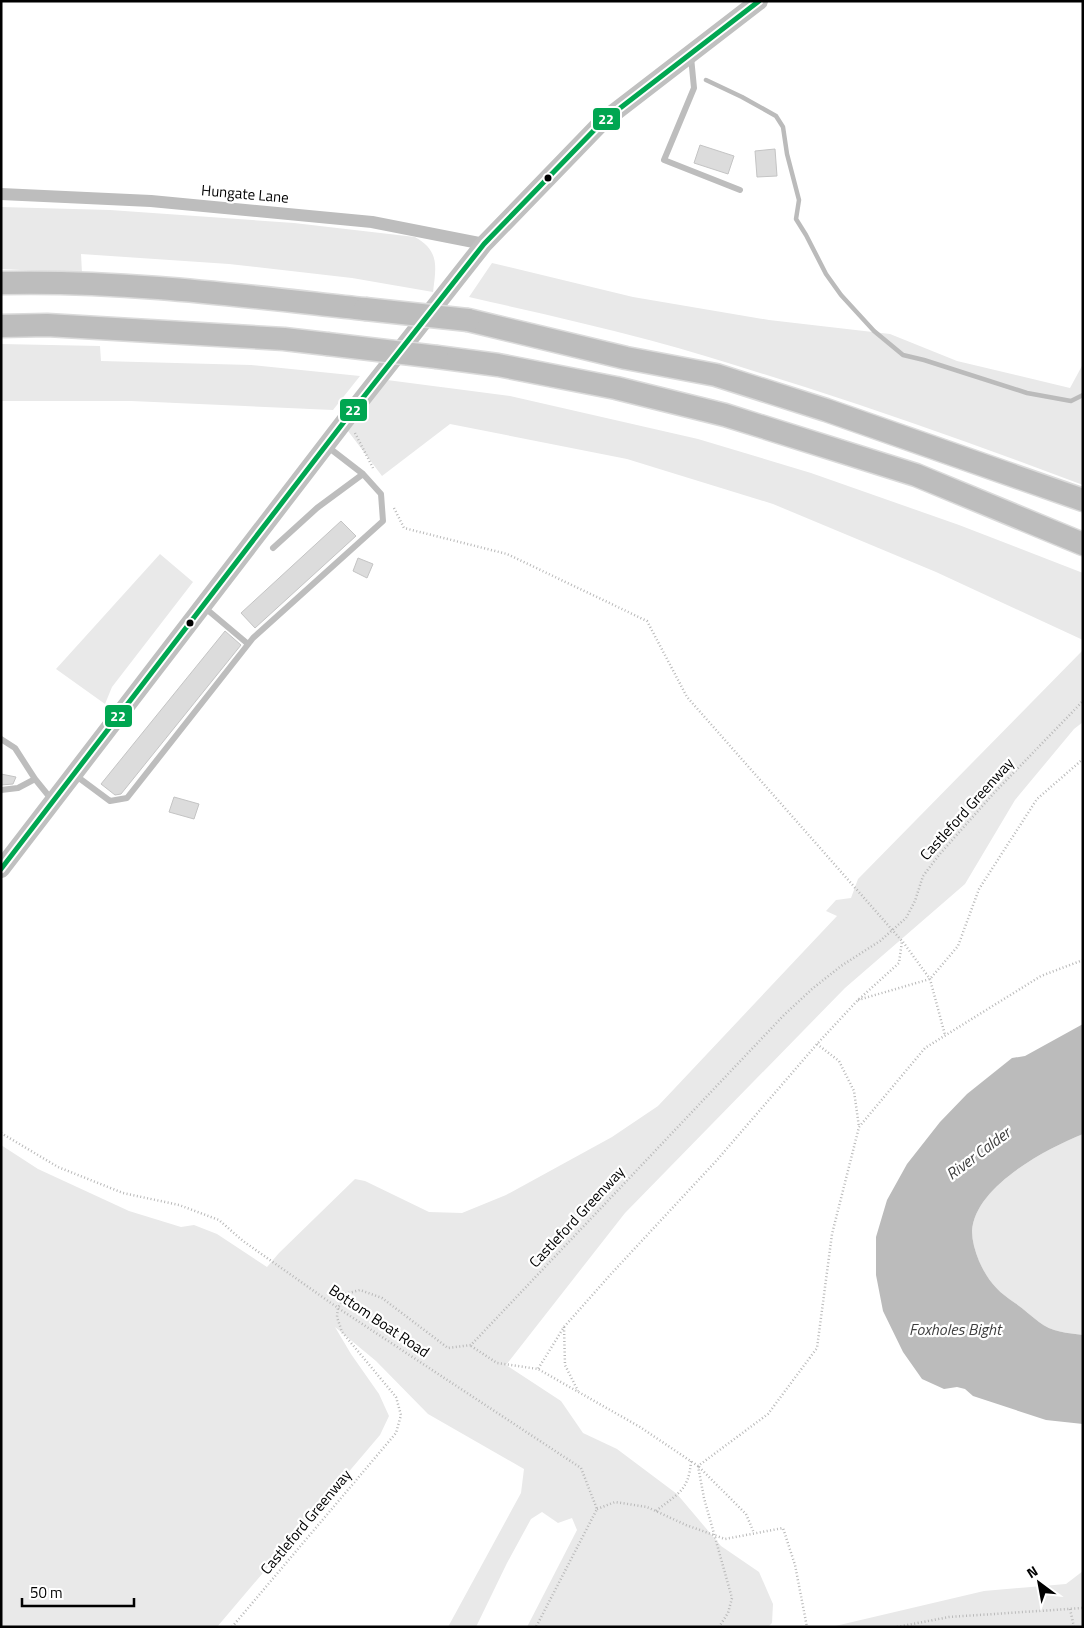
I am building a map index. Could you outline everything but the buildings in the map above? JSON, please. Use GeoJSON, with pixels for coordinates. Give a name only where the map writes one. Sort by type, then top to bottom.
{"type":"FeatureCollection","features":[{"type":"Feature","properties":{"kind":"highway"},"geometry":{"type":"LineString","coordinates":[[1,283],[39,282],[189,290],[468,320],[626,358],[716,375],[826,410],[1083,500]]}},
{"type":"Feature","properties":{"kind":"highway"},"geometry":{"type":"LineString","coordinates":[[1,326],[57,325],[284,339],[498,365],[616,388],[725,415],[916,475],[1083,544]]}},
{"type":"Feature","properties":{"kind":"main road"},"geometry":{"type":"LineString","coordinates":[[1,869],[347,418],[484,244],[602,122],[759,1]]}},
{"type":"Feature","properties":{"kind":"street","name":"Hungate Lane"},"geometry":{"type":"LineString","coordinates":[[1,194],[151,201],[372,222],[484,244]]}},
{"type":"Feature","properties":{"kind":"lane"},"geometry":{"type":"LineString","coordinates":[[690,53],[694,88],[664,160],[740,190]]}},
{"type":"Feature","properties":{"kind":"lane"},"geometry":{"type":"LineString","coordinates":[[74,774],[110,801],[127,798],[248,644],[382,521],[381,494],[363,474],[326,446]]}},
{"type":"Feature","properties":{"kind":"lane"},"geometry":{"type":"LineString","coordinates":[[273,548],[317,508],[363,474]]}},
{"type":"Feature","properties":{"kind":"lane"},"geometry":{"type":"LineString","coordinates":[[203,607],[248,644]]}},
{"type":"Feature","properties":{"kind":"lane"},"geometry":{"type":"LineString","coordinates":[[1,739],[15,748],[35,779],[53,801]]}},
{"type":"Feature","properties":{"kind":"lane"},"geometry":{"type":"LineString","coordinates":[[1,790],[18,788],[35,779]]}},
{"type":"Feature","properties":{"kind":"path"},"geometry":{"type":"LineString","coordinates":[[347,418],[374,469]]}},
{"type":"Feature","properties":{"kind":"path"},"geometry":{"type":"LineString","coordinates":[[391,502],[404,528],[507,554],[647,621],[687,697],[902,941],[930,979],[945,1035]]}},
{"type":"Feature","properties":{"kind":"path","name":"Castleford Greenway"},"geometry":{"type":"LineString","coordinates":[[471,1345],[784,1015],[812,989],[841,966],[893,931],[906,918],[915,901],[923,876],[939,855],[993,794],[1083,701]]}},
{"type":"Feature","properties":{"kind":"path"},"geometry":{"type":"LineString","coordinates":[[857,1001],[930,979],[958,946],[979,889],[1037,799],[1083,759]]}},
{"type":"Feature","properties":{"kind":"path"},"geometry":{"type":"LineString","coordinates":[[538,1370],[564,1327],[716,1160],[817,1044],[857,1001],[899,962],[902,941]]}},
{"type":"Feature","properties":{"kind":"path"},"geometry":{"type":"LineString","coordinates":[[859,1127],[925,1048],[1041,976],[1083,960]]}},
{"type":"Feature","properties":{"kind":"path"},"geometry":{"type":"LineString","coordinates":[[698,1466],[768,1414],[817,1348],[832,1234],[859,1127],[854,1091],[839,1061],[817,1044]]}},
{"type":"Feature","properties":{"kind":"path","name":"Bottom Boat Road"},"geometry":{"type":"LineString","coordinates":[[1,1133],[58,1167],[123,1193],[179,1205],[219,1220],[244,1241],[338,1308],[581,1468],[597,1509]]}},
{"type":"Feature","properties":{"kind":"path"},"geometry":{"type":"LineString","coordinates":[[338,1308],[345,1294],[360,1290],[382,1298],[448,1348],[471,1345],[497,1364],[538,1370],[640,1427],[692,1461],[746,1514],[755,1533]]}},
{"type":"Feature","properties":{"kind":"path","name":"Castleford Greenway"},"geometry":{"type":"LineString","coordinates":[[232,1627],[396,1433],[401,1415],[396,1397],[342,1332],[337,1317],[338,1308]]}},
{"type":"Feature","properties":{"kind":"path"},"geometry":{"type":"LineString","coordinates":[[564,1327],[565,1365],[578,1392]]}},
{"type":"Feature","properties":{"kind":"path"},"geometry":{"type":"LineString","coordinates":[[656,1511],[684,1488],[690,1475],[692,1461]]}},
{"type":"Feature","properties":{"kind":"path"},"geometry":{"type":"LineString","coordinates":[[698,1466],[704,1498],[732,1598],[728,1613],[719,1627]]}},
{"type":"Feature","properties":{"kind":"path"},"geometry":{"type":"LineString","coordinates":[[536,1627],[597,1509],[615,1502],[647,1507],[686,1525],[726,1539],[782,1528],[795,1565],[807,1627]]}},
{"type":"Feature","properties":{"kind":"path"},"geometry":{"type":"LineString","coordinates":[[897,1627],[949,1616],[1083,1608]]}},
{"type":"Feature","properties":{"kind":"path"},"geometry":{"type":"LineString","coordinates":[[1070,1609],[1074,1627]]}},
{"type":"Feature","properties":{"kind":"shaded area"},"geometry":{"type":"Polygon","coordinates":[[[1,207],[110,210],[294,223],[415,237],[429,248],[434,260],[433,292],[352,278],[229,264],[81,254],[82,273],[1,269],[1,207]]]}},
{"type":"Feature","properties":{"kind":"shaded area"},"geometry":{"type":"Polygon","coordinates":[[[492,263],[633,297],[769,320],[890,334],[957,361],[1070,388],[1083,364],[1083,485],[910,422],[669,345],[469,297],[492,263]]]}},
{"type":"Feature","properties":{"kind":"shaded area"},"geometry":{"type":"Polygon","coordinates":[[[1,344],[100,346],[101,361],[251,365],[360,376],[333,410],[131,401],[1,401],[1,344]]]}},
{"type":"Feature","properties":{"kind":"shaded area"},"geometry":{"type":"Polygon","coordinates":[[[387,380],[510,396],[698,439],[811,473],[959,525],[1083,573],[1083,640],[936,572],[773,504],[627,459],[450,424],[382,476],[348,431],[387,380]]]}},
{"type":"Feature","properties":{"kind":"shaded area"},"geometry":{"type":"Polygon","coordinates":[[[160,554],[193,582],[112,687],[105,704],[56,669],[160,554]]]}},
{"type":"Feature","properties":{"kind":"shaded area"},"geometry":{"type":"Polygon","coordinates":[[[1083,650],[1083,722],[1074,729],[1015,800],[965,884],[845,988],[625,1213],[506,1365],[561,1401],[583,1433],[617,1449],[677,1494],[721,1546],[759,1572],[773,1604],[772,1623],[768,1627],[527,1627],[577,1530],[572,1518],[558,1523],[542,1512],[531,1519],[476,1627],[448,1627],[521,1493],[524,1469],[428,1414],[376,1361],[335,1327],[379,1394],[389,1416],[380,1435],[217,1627],[1,1627],[1,1145],[38,1169],[129,1211],[181,1227],[194,1225],[217,1234],[267,1267],[355,1179],[365,1181],[429,1212],[462,1213],[506,1195],[612,1137],[658,1106],[837,916],[826,911],[836,900],[851,898],[858,879],[1083,650]]]}},
{"type":"Feature","properties":{"kind":"shaded area"},"geometry":{"type":"Polygon","coordinates":[[[1083,1134],[1083,1335],[1060,1332],[1049,1328],[998,1290],[979,1261],[972,1231],[976,1215],[985,1199],[999,1184],[1032,1159],[1083,1134]]]}},
{"type":"Feature","properties":{"kind":"shaded area"},"geometry":{"type":"Polygon","coordinates":[[[1083,1571],[1083,1627],[831,1627],[984,1591],[1066,1584],[1083,1571]]]}},
{"type":"Feature","properties":{"kind":"water","name":"Foxholes Bight"},"geometry":{"type":"Polygon","coordinates":[[[1083,1024],[1083,1134],[1032,1159],[999,1184],[985,1199],[976,1215],[972,1231],[979,1261],[998,1290],[1049,1328],[1060,1332],[1083,1335],[1083,1424],[1046,1420],[973,1396],[965,1389],[957,1387],[944,1389],[922,1379],[903,1352],[883,1311],[876,1275],[876,1237],[887,1200],[907,1164],[940,1122],[967,1094],[1012,1058],[1025,1056],[1083,1024]]]}},
{"type":"Feature","properties":{"kind":"waterway"},"geometry":{"type":"LineString","coordinates":[[706,80],[776,116],[783,127],[787,154],[799,200],[796,219],[826,274],[841,295],[874,331],[903,355],[1027,393],[1071,401],[1083,395]]}},
{"type":"Feature","properties":{"kind":"transit line","name":"22"},"geometry":{"type":"LineString","coordinates":[[1,869],[347,418],[484,244],[602,122],[759,1]]}},
{"type":"Feature","properties":{"kind":"water label","name":"River Calder"},"geometry":{"type":"Point","coordinates":[978,1153]}}]}
